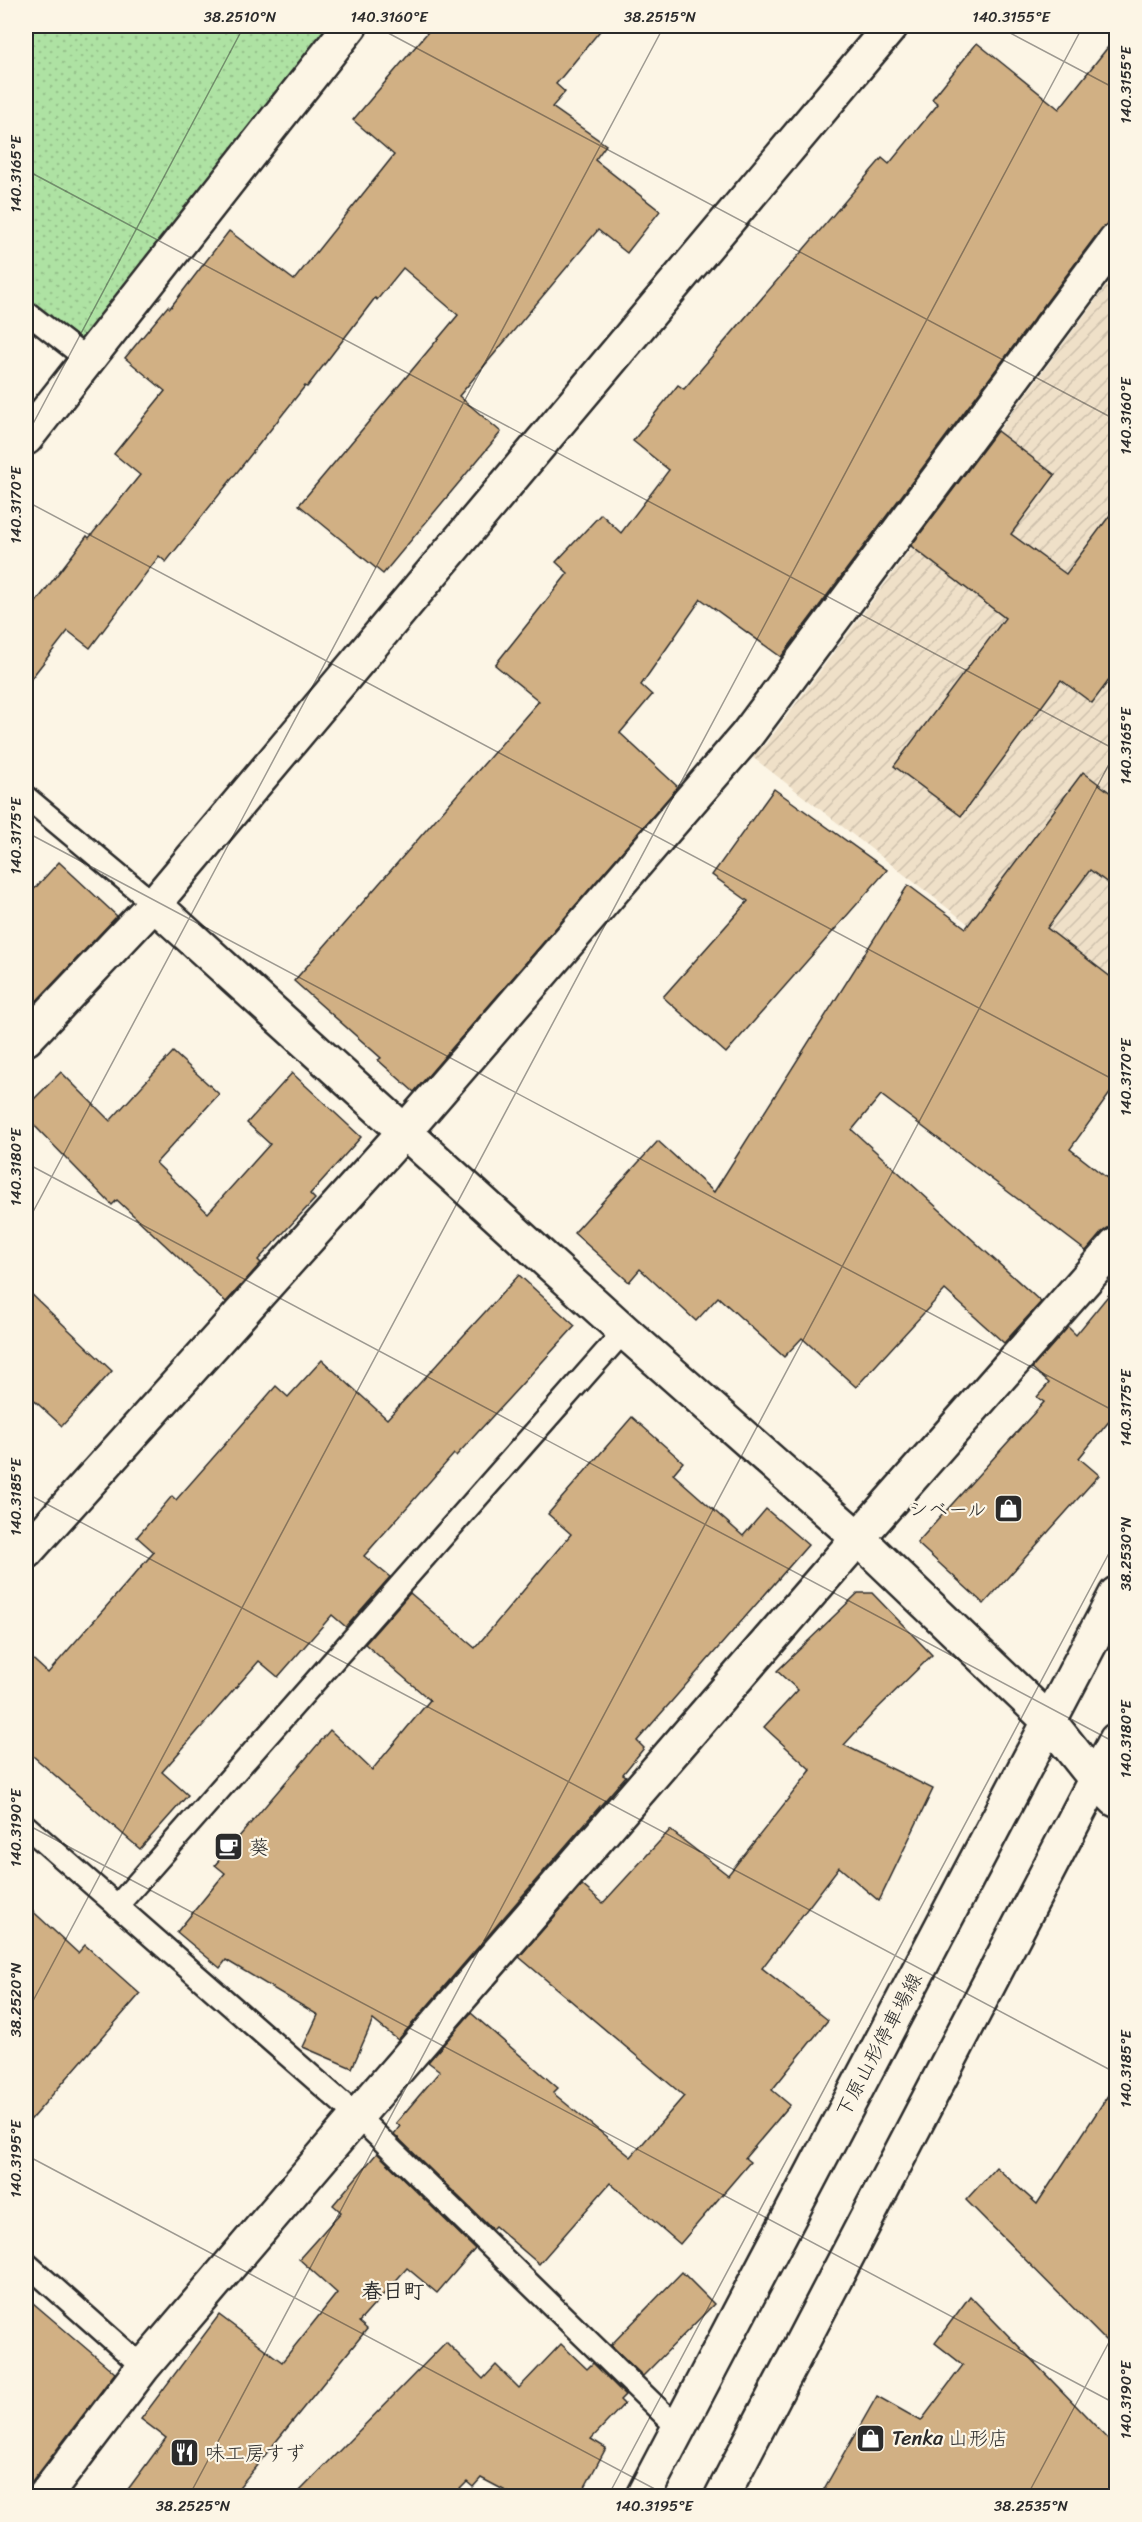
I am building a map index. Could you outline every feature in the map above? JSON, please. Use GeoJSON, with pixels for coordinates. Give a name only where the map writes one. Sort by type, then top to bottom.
{"type":"FeatureCollection","features":[{"type":"Feature","properties":{"kind":"street"},"geometry":{"type":"LineString","coordinates":[[26,438],[350,26]]}},
{"type":"Feature","properties":{"kind":"street"},"geometry":{"type":"LineString","coordinates":[[26,1039],[154,904],[891,26]]}},
{"type":"Feature","properties":{"kind":"street"},"geometry":{"type":"LineString","coordinates":[[26,1552],[405,1131],[746,736],[1116,240]]}},
{"type":"Feature","properties":{"kind":"street"},"geometry":{"type":"LineString","coordinates":[[154,904],[624,1330],[858,1538],[1049,1721],[1107,1791]]}},
{"type":"Feature","properties":{"kind":"street"},"geometry":{"type":"LineString","coordinates":[[45,2496],[143,2367],[357,2116],[858,1538],[1116,1245]]}},
{"type":"Feature","properties":{"kind":"street","name":"下原山形停車場線"},"geometry":{"type":"LineString","coordinates":[[643,2496],[1116,1594]]}},
{"type":"Feature","properties":{"kind":"street"},"geometry":{"type":"LineString","coordinates":[[730,2493],[1107,1791],[1116,1740]]}},
{"type":"Feature","properties":{"kind":"lane"},"geometry":{"type":"LineString","coordinates":[[26,312],[88,360]]}},
{"type":"Feature","properties":{"kind":"lane"},"geometry":{"type":"LineString","coordinates":[[26,797],[154,904]]}},
{"type":"Feature","properties":{"kind":"lane"},"geometry":{"type":"LineString","coordinates":[[117,1906],[624,1330]]}},
{"type":"Feature","properties":{"kind":"lane"},"geometry":{"type":"LineString","coordinates":[[26,1826],[357,2116],[679,2429]]}},
{"type":"Feature","properties":{"kind":"lane"},"geometry":{"type":"LineString","coordinates":[[26,2263],[143,2367]]}},
{"type":"Feature","properties":{"kind":"shaded area"},"geometry":{"type":"Polygon","coordinates":[[[1116,273],[1116,1088],[951,964],[976,930],[751,756],[766,744],[1116,273]]]}},
{"type":"Feature","properties":{"kind":"green space"},"geometry":{"type":"Polygon","coordinates":[[[26,26],[329,26],[83,341],[26,296],[26,26]]]}},
{"type":"Feature","properties":{"kind":"building"},"geometry":{"type":"Polygon","coordinates":[[[433,26],[604,26],[556,84],[565,92],[552,107],[606,145],[595,160],[660,211],[627,253],[598,230],[459,396],[501,432],[383,574],[299,505],[458,315],[403,268],[377,300],[375,298],[307,387],[305,386],[166,562],[159,556],[90,648],[68,631],[26,685],[26,615],[87,536],[89,538],[140,475],[114,454],[165,391],[125,358],[168,306],[170,308],[229,231],[294,280],[394,155],[353,120],[433,26]]]}},
{"type":"Feature","properties":{"kind":"building"},"geometry":{"type":"Polygon","coordinates":[[[1116,37],[1116,222],[1108,223],[1101,229],[781,657],[701,599],[641,685],[652,695],[620,733],[678,787],[414,1092],[378,1060],[381,1058],[294,981],[539,701],[495,665],[568,573],[556,562],[601,514],[621,533],[669,470],[633,441],[678,385],[684,389],[882,158],[889,164],[938,104],[932,99],[977,43],[1059,109],[1116,37]]]}},
{"type":"Feature","properties":{"kind":"building"},"geometry":{"type":"Polygon","coordinates":[[[997,431],[1055,475],[1011,534],[1066,574],[1116,507],[1116,671],[1092,703],[1061,680],[961,816],[894,766],[1005,618],[911,546],[997,431]]]}},
{"type":"Feature","properties":{"kind":"building"},"geometry":{"type":"Polygon","coordinates":[[[1083,772],[1116,797],[1116,889],[1090,870],[1047,928],[1116,981],[1116,1085],[1070,1149],[1116,1185],[1116,1227],[1109,1227],[1102,1232],[1086,1251],[881,1095],[852,1130],[1041,1302],[1004,1343],[945,1290],[856,1387],[802,1338],[784,1357],[718,1297],[696,1321],[640,1269],[629,1282],[574,1233],[658,1141],[714,1192],[908,885],[966,928],[1083,772]]]}},
{"type":"Feature","properties":{"kind":"building"},"geometry":{"type":"Polygon","coordinates":[[[774,789],[887,870],[726,1053],[663,997],[748,901],[712,875],[774,789]]]}},
{"type":"Feature","properties":{"kind":"building"},"geometry":{"type":"Polygon","coordinates":[[[59,862],[117,916],[26,1012],[26,898],[59,862]]]}},
{"type":"Feature","properties":{"kind":"building"},"geometry":{"type":"Polygon","coordinates":[[[173,1052],[219,1094],[156,1163],[208,1213],[270,1144],[247,1123],[292,1073],[361,1137],[310,1194],[315,1199],[258,1260],[261,1263],[226,1302],[117,1200],[112,1205],[26,1117],[26,1107],[61,1072],[110,1121],[173,1052]]]}},
{"type":"Feature","properties":{"kind":"building"},"geometry":{"type":"Polygon","coordinates":[[[519,1275],[575,1326],[456,1456],[454,1454],[364,1556],[390,1577],[346,1627],[332,1615],[278,1677],[259,1661],[162,1772],[188,1795],[140,1849],[26,1750],[26,1653],[48,1673],[154,1552],[137,1537],[172,1496],[176,1500],[276,1386],[288,1397],[322,1360],[387,1419],[519,1275]]]}},
{"type":"Feature","properties":{"kind":"building","name":"シベール"},"geometry":{"type":"Polygon","coordinates":[[[1116,1286],[1116,1413],[1079,1458],[1099,1475],[984,1604],[917,1543],[1044,1402],[1037,1397],[1049,1383],[1032,1368],[1068,1327],[1076,1335],[1116,1286]]]}},
{"type":"Feature","properties":{"kind":"building"},"geometry":{"type":"Polygon","coordinates":[[[26,1289],[112,1371],[62,1426],[26,1393],[26,1289]]]}},
{"type":"Feature","properties":{"kind":"building"},"geometry":{"type":"Polygon","coordinates":[[[632,1417],[683,1462],[673,1474],[743,1536],[766,1509],[808,1545],[637,1741],[644,1748],[623,1774],[626,1776],[398,2040],[373,2020],[352,2068],[303,2047],[318,2015],[226,1960],[220,1968],[177,1932],[225,1873],[215,1865],[330,1730],[372,1770],[430,1700],[365,1644],[410,1593],[475,1648],[571,1534],[548,1514],[632,1417]]]}},
{"type":"Feature","properties":{"kind":"building"},"geometry":{"type":"Polygon","coordinates":[[[858,1593],[872,1593],[932,1655],[844,1745],[933,1789],[879,1901],[839,1867],[762,1968],[828,2020],[772,2090],[790,2105],[745,2158],[750,2162],[680,2244],[610,2183],[539,2264],[495,2226],[492,2229],[394,2134],[400,2126],[396,2123],[440,2071],[428,2062],[471,2013],[558,2088],[553,2093],[631,2157],[684,2096],[519,1957],[582,1885],[603,1903],[670,1830],[728,1875],[811,1770],[764,1727],[798,1690],[777,1671],[858,1593]]]}},
{"type":"Feature","properties":{"kind":"building"},"geometry":{"type":"Polygon","coordinates":[[[26,1905],[78,1953],[85,1945],[140,1994],[26,2125],[26,1905]]]}},
{"type":"Feature","properties":{"kind":"building"},"geometry":{"type":"Polygon","coordinates":[[[1116,2083],[1116,2351],[966,2200],[996,2167],[1037,2204],[1116,2083]]]}},
{"type":"Feature","properties":{"kind":"building"},"geometry":{"type":"Polygon","coordinates":[[[377,2153],[475,2249],[437,2293],[407,2268],[359,2322],[367,2329],[232,2496],[123,2496],[166,2438],[141,2419],[219,2315],[282,2362],[337,2293],[299,2259],[341,2212],[333,2205],[377,2153]]]}},
{"type":"Feature","properties":{"kind":"building"},"geometry":{"type":"Polygon","coordinates":[[[682,2272],[714,2304],[643,2376],[611,2345],[682,2272]]]}},
{"type":"Feature","properties":{"kind":"building"},"geometry":{"type":"Polygon","coordinates":[[[970,2296],[1116,2447],[1116,2496],[820,2496],[877,2396],[921,2421],[963,2365],[935,2343],[970,2296]]]}},
{"type":"Feature","properties":{"kind":"building"},"geometry":{"type":"Polygon","coordinates":[[[26,2297],[115,2373],[26,2490],[26,2297]]]}},
{"type":"Feature","properties":{"kind":"building"},"geometry":{"type":"Polygon","coordinates":[[[446,2342],[483,2379],[496,2365],[519,2388],[561,2344],[587,2369],[593,2363],[625,2395],[620,2400],[624,2404],[591,2439],[606,2448],[580,2496],[515,2496],[481,2478],[473,2487],[467,2482],[453,2496],[295,2496],[446,2342]]]}},
{"type":"Feature","properties":{"kind":"place","name":"シベール"},"geometry":{"type":"Point","coordinates":[1008,1509]}},
{"type":"Feature","properties":{"kind":"place","name":"葵"},"geometry":{"type":"Point","coordinates":[228,1847]}},
{"type":"Feature","properties":{"kind":"place","name":"Tenka 山形店"},"geometry":{"type":"Point","coordinates":[871,2438]}},
{"type":"Feature","properties":{"kind":"place","name":"味工房すず"},"geometry":{"type":"Point","coordinates":[184,2453]}},
{"type":"Feature","properties":{"kind":"district","name":"春日町"},"geometry":{"type":"Point","coordinates":[393,2291]}}]}
